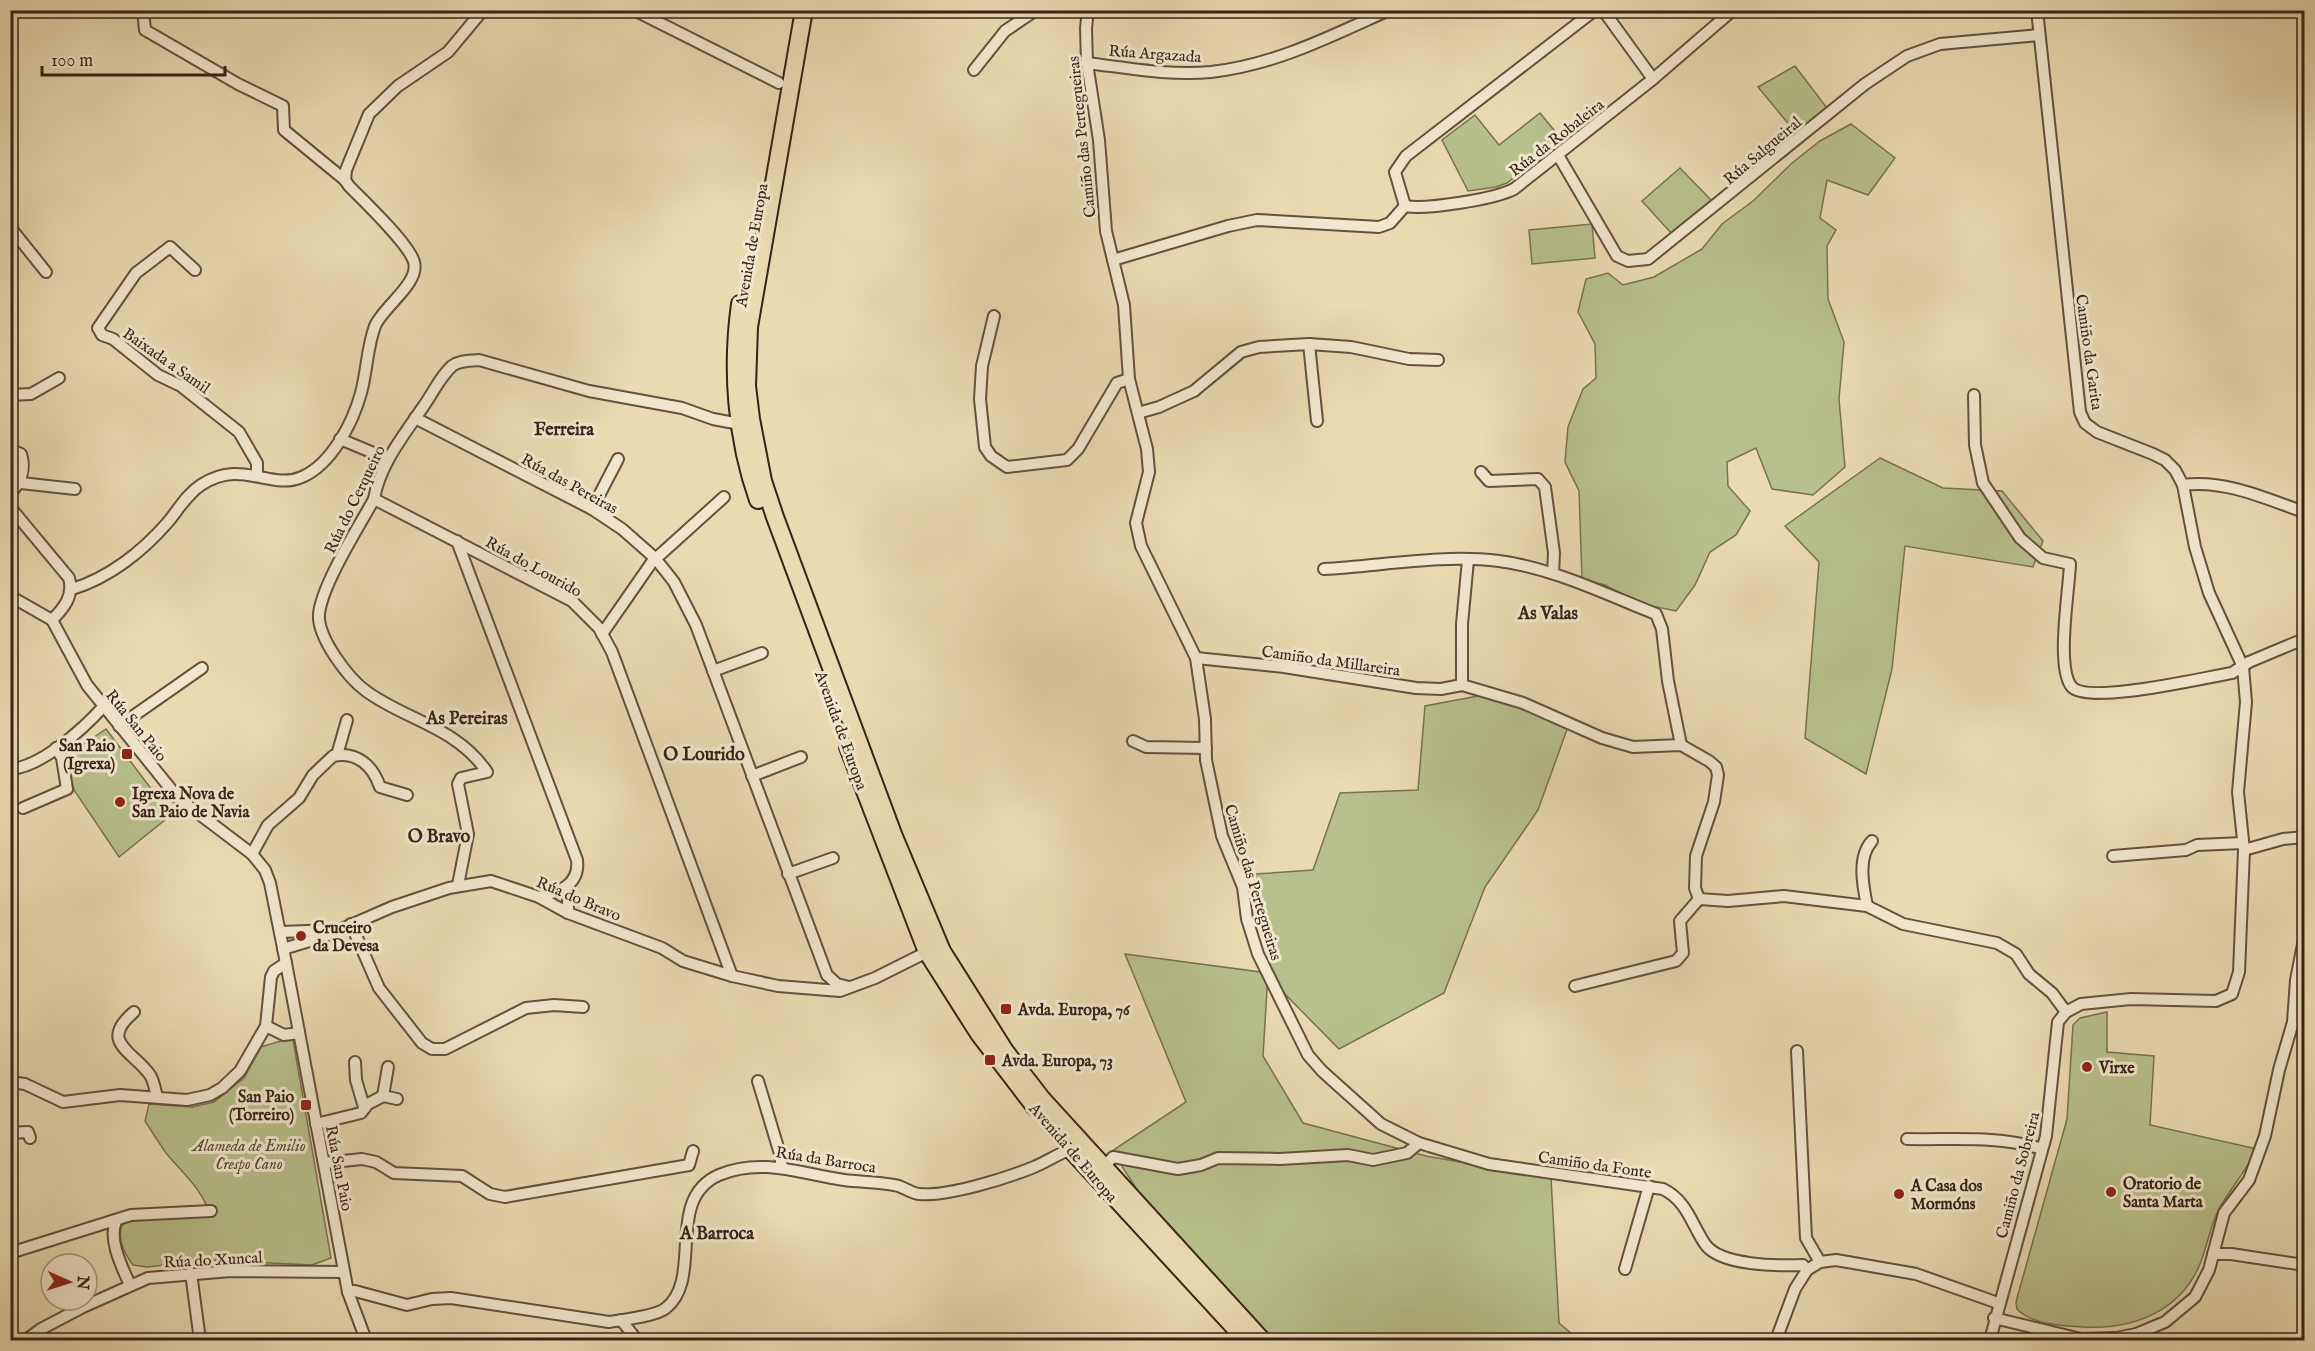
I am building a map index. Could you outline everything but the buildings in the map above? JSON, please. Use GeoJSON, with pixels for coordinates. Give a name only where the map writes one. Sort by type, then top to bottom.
{"type":"FeatureCollection","features":[{"type":"Feature","properties":{"kind":"main road","name":"Avenida de Europa"},"geometry":{"type":"LineString","coordinates":[[793,10],[737,329],[736,369],[740,424],[750,476],[865,794],[927,952],[979,1034],[1016,1084],[1071,1149],[1246,1341]]}},
{"type":"Feature","properties":{"kind":"main road","name":"Avenida de Europa"},"geometry":{"type":"LineString","coordinates":[[804,10],[755,277],[749,327],[747,386],[763,481],[893,834],[942,951],[1005,1051],[1042,1099],[1262,1341]]}},
{"type":"Feature","properties":{"kind":"street"},"geometry":{"type":"LineString","coordinates":[[72,590],[111,573],[157,534],[199,486],[221,475],[257,475],[276,480],[302,477],[322,463],[340,439],[361,393],[376,323],[387,306],[410,283],[415,269],[409,252],[345,180],[284,130],[283,106],[145,30],[143,10]]}},
{"type":"Feature","properties":{"kind":"street"},"geometry":{"type":"LineString","coordinates":[[345,180],[346,170],[369,114],[398,86],[448,52],[483,10]]}},
{"type":"Feature","properties":{"kind":"street"},"geometry":{"type":"LineString","coordinates":[[634,10],[652,14],[779,83]]}},
{"type":"Feature","properties":{"kind":"street"},"geometry":{"type":"LineString","coordinates":[[974,70],[1005,31],[1036,10]]}},
{"type":"Feature","properties":{"kind":"street","name":"Camiño das Pertegueiras"},"geometry":{"type":"LineString","coordinates":[[1088,10],[1087,63],[1099,140],[1106,231],[1124,305],[1129,379],[1149,472],[1136,523],[1141,546],[1196,658],[1205,719],[1208,772],[1222,836],[1244,887],[1247,919],[1258,954],[1308,1055],[1322,1071],[1381,1124],[1419,1143]]}},
{"type":"Feature","properties":{"kind":"street","name":"Rúa Argazada"},"geometry":{"type":"LineString","coordinates":[[1087,63],[1174,72],[1210,72],[1234,68],[1286,55],[1389,10]]}},
{"type":"Feature","properties":{"kind":"street"},"geometry":{"type":"LineString","coordinates":[[1113,260],[1228,226],[1257,220],[1379,227],[1390,223],[1405,206],[1395,172],[1406,156],[1595,10]]}},
{"type":"Feature","properties":{"kind":"street"},"geometry":{"type":"LineString","coordinates":[[1603,10],[1653,79]]}},
{"type":"Feature","properties":{"kind":"street","name":"Rúa da Robaleira"},"geometry":{"type":"LineString","coordinates":[[1405,206],[1424,206],[1502,196],[1558,156],[1733,10]]}},
{"type":"Feature","properties":{"kind":"street","name":"Camiño da Garita"},"geometry":{"type":"LineString","coordinates":[[2037,10],[2080,412],[2085,423],[2097,432],[2165,460],[2183,485],[2196,547],[2209,593],[2243,667],[2246,702],[2238,792],[2243,846]]}},
{"type":"Feature","properties":{"kind":"street","name":"Rúa Salgueiral"},"geometry":{"type":"LineString","coordinates":[[1558,156],[1617,256],[1628,261],[1648,260],[1865,84],[1907,56],[1940,44],[2039,35]]}},
{"type":"Feature","properties":{"kind":"street"},"geometry":{"type":"LineString","coordinates":[[10,227],[46,272]]}},
{"type":"Feature","properties":{"kind":"street","name":"Baixada a Samil"},"geometry":{"type":"LineString","coordinates":[[195,270],[170,247],[136,273],[99,328],[102,334],[113,339],[158,375],[181,386],[239,432],[256,463],[257,475]]}},
{"type":"Feature","properties":{"kind":"street"},"geometry":{"type":"LineString","coordinates":[[994,316],[982,366],[980,399],[985,447],[991,456],[1007,467],[1066,460],[1078,449],[1118,383],[1129,379]]}},
{"type":"Feature","properties":{"kind":"street"},"geometry":{"type":"LineString","coordinates":[[1309,344],[1317,421]]}},
{"type":"Feature","properties":{"kind":"street"},"geometry":{"type":"LineString","coordinates":[[1138,413],[1159,407],[1194,391],[1241,352],[1259,347],[1309,344],[1352,347],[1409,359],[1438,360]]}},
{"type":"Feature","properties":{"kind":"street"},"geometry":{"type":"LineString","coordinates":[[415,418],[441,378],[454,365],[479,360],[589,391],[682,408],[713,419],[740,424]]}},
{"type":"Feature","properties":{"kind":"street"},"geometry":{"type":"LineString","coordinates":[[10,395],[31,394],[59,378]]}},
{"type":"Feature","properties":{"kind":"street"},"geometry":{"type":"LineString","coordinates":[[1974,395],[1976,455],[1983,483],[2020,538],[2043,558],[2070,564],[2065,664],[2071,686],[2077,692],[2109,694],[2232,673],[2249,662],[2304,639]]}},
{"type":"Feature","properties":{"kind":"street","name":"Rúa do Cerqueiro"},"geometry":{"type":"LineString","coordinates":[[415,418],[388,459],[376,484],[374,499],[325,593],[319,615],[322,633],[347,671],[366,691],[433,726],[478,759],[487,772],[461,778],[458,784],[468,834],[458,885]]}},
{"type":"Feature","properties":{"kind":"street","name":"Rúa das Pereiras"},"geometry":{"type":"LineString","coordinates":[[415,418],[592,509],[622,529],[656,558],[686,603],[827,975]]}},
{"type":"Feature","properties":{"kind":"street"},"geometry":{"type":"LineString","coordinates":[[340,439],[388,459]]}},
{"type":"Feature","properties":{"kind":"street"},"geometry":{"type":"LineString","coordinates":[[10,449],[21,454],[21,483],[10,494]]}},
{"type":"Feature","properties":{"kind":"street"},"geometry":{"type":"LineString","coordinates":[[592,509],[618,459]]}},
{"type":"Feature","properties":{"kind":"street"},"geometry":{"type":"LineString","coordinates":[[1481,472],[1489,481],[1538,479],[1545,487],[1554,554],[1553,573]]}},
{"type":"Feature","properties":{"kind":"street"},"geometry":{"type":"LineString","coordinates":[[21,483],[75,489]]}},
{"type":"Feature","properties":{"kind":"street"},"geometry":{"type":"LineString","coordinates":[[2183,485],[2197,483],[2226,487],[2304,512]]}},
{"type":"Feature","properties":{"kind":"street"},"geometry":{"type":"LineString","coordinates":[[602,634],[656,558],[724,496]]}},
{"type":"Feature","properties":{"kind":"street","name":"Rúa do Lourido"},"geometry":{"type":"LineString","coordinates":[[374,499],[572,601],[602,634],[612,652],[732,976]]}},
{"type":"Feature","properties":{"kind":"street"},"geometry":{"type":"LineString","coordinates":[[10,507],[69,578],[72,590],[69,599],[51,620],[10,596]]}},
{"type":"Feature","properties":{"kind":"street"},"geometry":{"type":"LineString","coordinates":[[457,541],[577,860],[577,874],[568,887],[568,913]]}},
{"type":"Feature","properties":{"kind":"street"},"geometry":{"type":"LineString","coordinates":[[1462,685],[1462,624],[1468,560]]}},
{"type":"Feature","properties":{"kind":"street"},"geometry":{"type":"LineString","coordinates":[[1324,569],[1468,560],[1498,561],[1553,573],[1656,614],[1662,629],[1668,681],[1681,746]]}},
{"type":"Feature","properties":{"kind":"street","name":"Rúa San Paio"},"geometry":{"type":"LineString","coordinates":[[51,620],[87,686],[103,707],[188,808],[252,854],[270,883],[348,1292],[366,1341]]}},
{"type":"Feature","properties":{"kind":"street"},"geometry":{"type":"LineString","coordinates":[[713,671],[762,653]]}},
{"type":"Feature","properties":{"kind":"street","name":"Camiño da Millareira"},"geometry":{"type":"LineString","coordinates":[[1196,658],[1284,667],[1416,688],[1441,689],[1462,685],[1523,703],[1602,738],[1633,747],[1681,746],[1709,761],[1716,767],[1718,776],[1714,802],[1696,856],[1695,888],[1700,899]]}},
{"type":"Feature","properties":{"kind":"street"},"geometry":{"type":"LineString","coordinates":[[119,726],[202,668]]}},
{"type":"Feature","properties":{"kind":"street"},"geometry":{"type":"LineString","coordinates":[[10,769],[25,768],[56,748],[103,707]]}},
{"type":"Feature","properties":{"kind":"street"},"geometry":{"type":"LineString","coordinates":[[337,755],[347,720]]}},
{"type":"Feature","properties":{"kind":"street"},"geometry":{"type":"LineString","coordinates":[[1133,741],[1146,747],[1206,748]]}},
{"type":"Feature","properties":{"kind":"street"},"geometry":{"type":"LineString","coordinates":[[23,808],[67,789],[62,758],[56,748]]}},
{"type":"Feature","properties":{"kind":"street"},"geometry":{"type":"LineString","coordinates":[[252,854],[268,825],[299,798],[324,764],[337,755],[365,761],[380,787],[407,795]]}},
{"type":"Feature","properties":{"kind":"street"},"geometry":{"type":"LineString","coordinates":[[752,776],[801,757]]}},
{"type":"Feature","properties":{"kind":"street"},"geometry":{"type":"LineString","coordinates":[[2113,856],[2187,850],[2197,844],[2243,846],[2304,837]]}},
{"type":"Feature","properties":{"kind":"street"},"geometry":{"type":"LineString","coordinates":[[1868,906],[1863,878],[1864,856],[1872,841]]}},
{"type":"Feature","properties":{"kind":"street"},"geometry":{"type":"LineString","coordinates":[[1575,986],[1676,961],[1683,953],[1680,921],[1700,899],[1728,902],[1784,896],[1868,906],[1903,924],[1997,944],[2016,954],[2029,974],[2052,993],[2066,1012],[2081,1004],[2098,1002],[2216,1001],[2232,994],[2239,972],[2243,846]]}},
{"type":"Feature","properties":{"kind":"street"},"geometry":{"type":"LineString","coordinates":[[788,874],[833,858]]}},
{"type":"Feature","properties":{"kind":"street","name":"Rúa do Bravo"},"geometry":{"type":"LineString","coordinates":[[283,949],[323,937],[334,930],[458,885],[491,881],[539,897],[568,913],[662,948],[683,961],[732,976],[778,986],[812,988],[831,992],[875,978],[927,952]]}},
{"type":"Feature","properties":{"kind":"street"},"geometry":{"type":"LineString","coordinates":[[539,897],[568,887]]}},
{"type":"Feature","properties":{"kind":"street"},"geometry":{"type":"LineString","coordinates":[[351,924],[379,988],[422,1043],[432,1049],[445,1049],[526,1008],[554,1005],[583,1007]]}},
{"type":"Feature","properties":{"kind":"street","name":"Rúa do Bravo"},"geometry":{"type":"LineString","coordinates":[[280,932],[334,930]]}},
{"type":"Feature","properties":{"kind":"street"},"geometry":{"type":"LineString","coordinates":[[1994,1318],[2080,1339],[2116,1338],[2136,1334],[2165,1322],[2186,1307],[2202,1285],[2224,1213],[2249,1180],[2259,1155],[2293,1022],[2296,980],[2304,939]]}},
{"type":"Feature","properties":{"kind":"street"},"geometry":{"type":"LineString","coordinates":[[10,1082],[25,1084],[63,1102],[120,1095],[200,1098],[222,1088],[240,1071],[266,1026],[271,977],[274,971],[286,963]]}},
{"type":"Feature","properties":{"kind":"street"},"geometry":{"type":"LineString","coordinates":[[812,988],[824,984],[827,975],[837,984],[849,987]]}},
{"type":"Feature","properties":{"kind":"street"},"geometry":{"type":"LineString","coordinates":[[134,1012],[121,1023],[118,1031],[121,1044],[149,1073],[157,1098]]}},
{"type":"Feature","properties":{"kind":"street","name":"Camiño da Sobreira"},"geometry":{"type":"LineString","coordinates":[[1990,1341],[1998,1303],[2042,1149],[2050,1113],[2058,1022],[2066,1012]]}},
{"type":"Feature","properties":{"kind":"street"},"geometry":{"type":"LineString","coordinates":[[2293,1022],[2304,1017]]}},
{"type":"Feature","properties":{"kind":"street"},"geometry":{"type":"LineString","coordinates":[[266,1026],[284,1035],[299,1033]]}},
{"type":"Feature","properties":{"kind":"street"},"geometry":{"type":"LineString","coordinates":[[1797,1051],[1806,1238],[1820,1262]]}},
{"type":"Feature","properties":{"kind":"street"},"geometry":{"type":"LineString","coordinates":[[355,1062],[356,1080],[364,1107]]}},
{"type":"Feature","properties":{"kind":"street"},"geometry":{"type":"LineString","coordinates":[[383,1096],[388,1067]]}},
{"type":"Feature","properties":{"kind":"street"},"geometry":{"type":"LineString","coordinates":[[758,1081],[782,1168]]}},
{"type":"Feature","properties":{"kind":"street"},"geometry":{"type":"LineString","coordinates":[[316,1124],[361,1113],[364,1107],[383,1096],[398,1099]]}},
{"type":"Feature","properties":{"kind":"street"},"geometry":{"type":"LineString","coordinates":[[10,1133],[28,1132],[30,1138]]}},
{"type":"Feature","properties":{"kind":"street"},"geometry":{"type":"LineString","coordinates":[[1907,1139],[1977,1138],[2011,1141],[2042,1149]]}},
{"type":"Feature","properties":{"kind":"street","name":"Avenida de Europa"},"geometry":{"type":"LineString","coordinates":[[1103,1168],[1113,1156],[1178,1169],[1201,1165],[1218,1158],[1280,1159],[1348,1155],[1373,1160],[1407,1153],[1419,1143]]}},
{"type":"Feature","properties":{"kind":"street","name":"Camiño da Fonte"},"geometry":{"type":"LineString","coordinates":[[1419,1143],[1489,1164],[1649,1186],[1672,1194],[1683,1204],[1706,1245],[1714,1253],[1758,1264],[1803,1265],[1807,1270]]}},
{"type":"Feature","properties":{"kind":"street","name":"Rúa da Barroca"},"geometry":{"type":"LineString","coordinates":[[348,1292],[355,1291],[407,1305],[451,1298],[609,1322],[621,1320],[664,1310],[675,1300],[681,1283],[690,1209],[697,1191],[717,1176],[748,1166],[782,1168],[843,1180],[897,1185],[917,1194],[945,1194],[1034,1167],[1071,1149]]}},
{"type":"Feature","properties":{"kind":"street"},"geometry":{"type":"LineString","coordinates":[[324,1163],[362,1159],[376,1162],[394,1173],[462,1176],[496,1197],[689,1165],[693,1151]]}},
{"type":"Feature","properties":{"kind":"street"},"geometry":{"type":"LineString","coordinates":[[1624,1269],[1649,1186]]}},
{"type":"Feature","properties":{"kind":"street"},"geometry":{"type":"LineString","coordinates":[[10,1253],[99,1223],[141,1214],[211,1211]]}},
{"type":"Feature","properties":{"kind":"street"},"geometry":{"type":"LineString","coordinates":[[116,1221],[112,1228],[114,1239],[130,1285]]}},
{"type":"Feature","properties":{"kind":"street"},"geometry":{"type":"LineString","coordinates":[[2213,1254],[2231,1254],[2304,1265]]}},
{"type":"Feature","properties":{"kind":"street"},"geometry":{"type":"LineString","coordinates":[[1776,1341],[1795,1289],[1807,1270],[1820,1262],[1836,1260],[1916,1274],[1998,1303]]}},
{"type":"Feature","properties":{"kind":"street","name":"Rúa do Xuncal"},"geometry":{"type":"LineString","coordinates":[[26,1341],[41,1329],[148,1278],[191,1273],[344,1272]]}},
{"type":"Feature","properties":{"kind":"street"},"geometry":{"type":"LineString","coordinates":[[191,1273],[194,1313],[200,1341]]}},
{"type":"Feature","properties":{"kind":"street"},"geometry":{"type":"LineString","coordinates":[[621,1320],[637,1341]]}},
{"type":"Feature","properties":{"kind":"green space"},"geometry":{"type":"Polygon","coordinates":[[[1795,66],[1827,108],[1796,133],[1758,87],[1795,66]]]}},
{"type":"Feature","properties":{"kind":"green space"},"geometry":{"type":"Polygon","coordinates":[[[1540,113],[1562,140],[1507,183],[1468,191],[1442,140],[1475,115],[1499,145],[1540,113]]]}},
{"type":"Feature","properties":{"kind":"green space"},"geometry":{"type":"Polygon","coordinates":[[[1851,124],[1895,158],[1868,195],[1827,180],[1820,218],[1836,230],[1827,246],[1828,299],[1844,342],[1839,399],[1845,467],[1813,495],[1772,489],[1756,448],[1727,462],[1728,486],[1750,511],[1736,535],[1710,552],[1695,585],[1676,611],[1637,603],[1605,585],[1582,579],[1579,491],[1565,462],[1568,427],[1583,389],[1596,378],[1595,344],[1578,312],[1586,279],[1608,273],[1623,285],[1654,277],[1702,249],[1722,224],[1753,201],[1792,163],[1820,141],[1851,124]]]}},
{"type":"Feature","properties":{"kind":"green space"},"geometry":{"type":"Polygon","coordinates":[[[1680,168],[1712,201],[1672,234],[1642,201],[1680,168]]]}},
{"type":"Feature","properties":{"kind":"green space"},"geometry":{"type":"Polygon","coordinates":[[[1592,224],[1595,258],[1532,264],[1529,230],[1592,224]]]}},
{"type":"Feature","properties":{"kind":"green space"},"geometry":{"type":"Polygon","coordinates":[[[1880,458],[1943,488],[2002,491],[2043,541],[2033,567],[1905,546],[1892,669],[1866,774],[1805,738],[1819,562],[1785,526],[1880,458]]]}},
{"type":"Feature","properties":{"kind":"green space"},"geometry":{"type":"Polygon","coordinates":[[[1494,693],[1569,724],[1538,810],[1485,887],[1444,993],[1339,1049],[1272,981],[1256,874],[1313,870],[1340,793],[1418,790],[1425,706],[1494,693]]]}},
{"type":"Feature","properties":{"kind":"green space"},"geometry":{"type":"Polygon","coordinates":[[[106,729],[171,815],[119,857],[74,790],[65,757],[106,729]]]}},
{"type":"Feature","properties":{"kind":"green space"},"geometry":{"type":"Polygon","coordinates":[[[1125,954],[1268,973],[1263,1056],[1303,1123],[1426,1156],[1551,1178],[1559,1323],[1579,1340],[1272,1340],[1147,1205],[1112,1151],[1186,1102],[1125,954]]]}},
{"type":"Feature","properties":{"kind":"green space"},"geometry":{"type":"Polygon","coordinates":[[[2107,1012],[2107,1052],[2154,1056],[2150,1125],[2257,1149],[2217,1213],[2202,1259],[2194,1277],[2183,1292],[2154,1314],[2138,1321],[2101,1327],[2065,1326],[2030,1318],[2017,1309],[2016,1302],[2067,1119],[2073,1025],[2080,1018],[2107,1012]]]}},
{"type":"Feature","properties":{"kind":"green space","name":"Alameda de Emilio Crespo Cano"},"geometry":{"type":"Polygon","coordinates":[[[291,1038],[331,1258],[312,1265],[210,1260],[147,1267],[133,1265],[122,1245],[120,1234],[123,1223],[132,1219],[210,1216],[203,1198],[166,1153],[145,1121],[149,1104],[192,1107],[214,1102],[244,1078],[261,1047],[291,1038]]]}},
{"type":"Feature","properties":{"kind":"place","name":"San Paio (Igrexa)"},"geometry":{"type":"Point","coordinates":[127,754]}},
{"type":"Feature","properties":{"kind":"place","name":"Igrexa Nova de San Paio de Navia"},"geometry":{"type":"Point","coordinates":[120,802]}},
{"type":"Feature","properties":{"kind":"place","name":"Cruceiro da Devesa"},"geometry":{"type":"Point","coordinates":[301,936]}},
{"type":"Feature","properties":{"kind":"place","name":"Avda. Europa, 76"},"geometry":{"type":"Point","coordinates":[1006,1009]}},
{"type":"Feature","properties":{"kind":"place","name":"Avda. Europa, 73"},"geometry":{"type":"Point","coordinates":[990,1060]}},
{"type":"Feature","properties":{"kind":"place","name":"Virxe"},"geometry":{"type":"Point","coordinates":[2087,1067]}},
{"type":"Feature","properties":{"kind":"place","name":"San Paio (Torreiro)"},"geometry":{"type":"Point","coordinates":[306,1105]}},
{"type":"Feature","properties":{"kind":"place","name":"Oratorio de Santa Marta"},"geometry":{"type":"Point","coordinates":[2111,1192]}},
{"type":"Feature","properties":{"kind":"place","name":"A Casa dos Mormóns"},"geometry":{"type":"Point","coordinates":[1899,1194]}},
{"type":"Feature","properties":{"kind":"district","name":"Ferreira"},"geometry":{"type":"Point","coordinates":[564,429]}},
{"type":"Feature","properties":{"kind":"district","name":"As Valas"},"geometry":{"type":"Point","coordinates":[1548,613]}},
{"type":"Feature","properties":{"kind":"district","name":"As Pereiras"},"geometry":{"type":"Point","coordinates":[467,718]}},
{"type":"Feature","properties":{"kind":"district","name":"O Lourido"},"geometry":{"type":"Point","coordinates":[704,754]}},
{"type":"Feature","properties":{"kind":"district","name":"O Bravo"},"geometry":{"type":"Point","coordinates":[439,836]}},
{"type":"Feature","properties":{"kind":"district","name":"A Barroca"},"geometry":{"type":"Point","coordinates":[717,1233]}}]}
